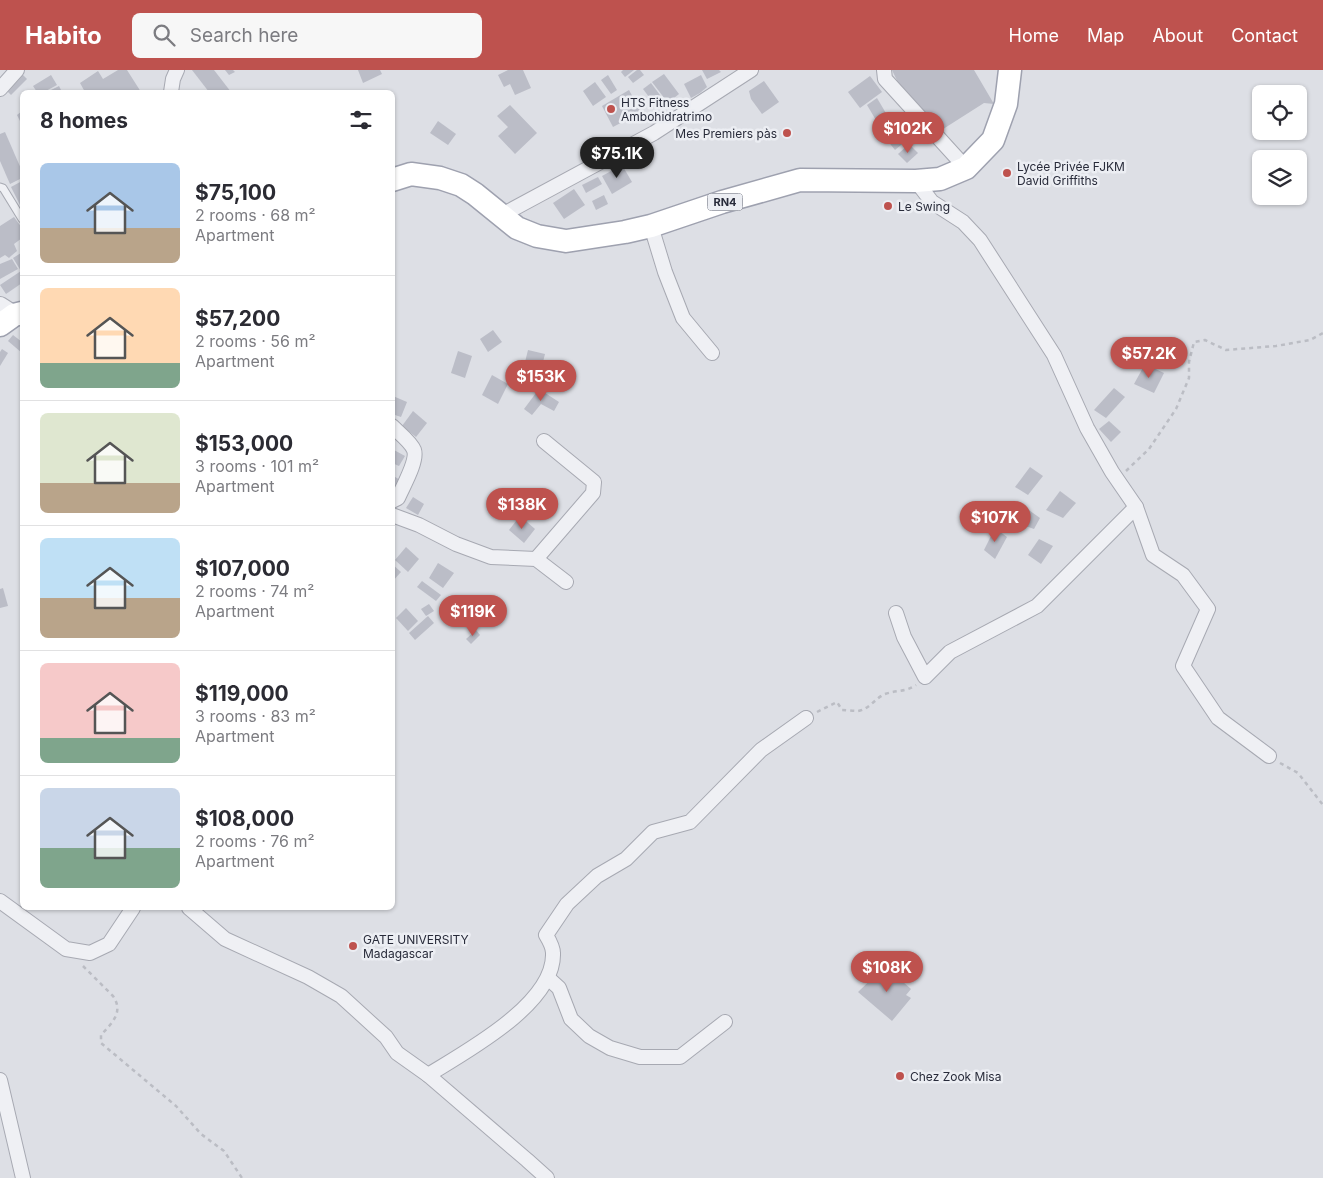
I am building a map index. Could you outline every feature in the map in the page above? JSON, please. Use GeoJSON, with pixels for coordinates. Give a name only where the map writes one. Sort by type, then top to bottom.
{"type":"FeatureCollection","features":[{"type":"Feature","properties":{"kind":"main road","name":"RN4"},"geometry":{"type":"LineString","coordinates":[[395,179],[411,174],[440,178],[461,185],[517,228],[537,236],[566,241],[651,226],[722,202],[800,180],[916,181],[940,179],[966,168],[992,140],[1006,104],[1010,70]]}},
{"type":"Feature","properties":{"kind":"street"},"geometry":{"type":"LineString","coordinates":[[0,89],[17,70]]}},
{"type":"Feature","properties":{"kind":"street"},"geometry":{"type":"LineString","coordinates":[[171,90],[177,70]]}},
{"type":"Feature","properties":{"kind":"street"},"geometry":{"type":"LineString","coordinates":[[500,216],[654,133],[751,70]]}},
{"type":"Feature","properties":{"kind":"street"},"geometry":{"type":"LineString","coordinates":[[884,70],[885,79],[966,168]]}},
{"type":"Feature","properties":{"kind":"street"},"geometry":{"type":"LineString","coordinates":[[916,181],[932,202],[963,222],[980,240],[1054,355],[1087,428],[1116,478],[1136,507],[1153,555],[1182,575],[1208,609],[1183,666],[1218,718],[1269,756]]}},
{"type":"Feature","properties":{"kind":"street"},"geometry":{"type":"LineString","coordinates":[[651,226],[665,272],[683,318],[712,353]]}},
{"type":"Feature","properties":{"kind":"street"},"geometry":{"type":"LineString","coordinates":[[395,429],[414,448],[415,455],[398,498],[395,500]]}},
{"type":"Feature","properties":{"kind":"street"},"geometry":{"type":"LineString","coordinates":[[536,559],[593,494],[594,482],[544,441]]}},
{"type":"Feature","properties":{"kind":"street"},"geometry":{"type":"LineString","coordinates":[[896,613],[904,637],[925,677],[950,652],[1037,606],[1136,507]]}},
{"type":"Feature","properties":{"kind":"street"},"geometry":{"type":"LineString","coordinates":[[395,516],[419,525],[456,544],[491,557],[536,559],[566,582]]}},
{"type":"Feature","properties":{"kind":"street"},"geometry":{"type":"LineString","coordinates":[[428,1075],[502,1029],[533,998],[548,978],[553,952],[546,935],[567,904],[597,876],[626,859],[653,832],[690,822],[762,750],[806,718]]}},
{"type":"Feature","properties":{"kind":"street"},"geometry":{"type":"LineString","coordinates":[[0,900],[66,949],[90,953],[109,944],[132,910]]}},
{"type":"Feature","properties":{"kind":"street"},"geometry":{"type":"LineString","coordinates":[[191,910],[225,938],[308,977],[342,996],[386,1037],[397,1052],[428,1075],[547,1178]]}},
{"type":"Feature","properties":{"kind":"street"},"geometry":{"type":"LineString","coordinates":[[548,978],[559,988],[571,1019],[589,1036],[610,1048],[640,1057],[680,1057],[725,1022]]}},
{"type":"Feature","properties":{"kind":"street"},"geometry":{"type":"LineString","coordinates":[[0,1080],[23,1178]]}},
{"type":"Feature","properties":{"kind":"lane"},"geometry":{"type":"LineString","coordinates":[[0,187],[3,188],[20,216]]}},
{"type":"Feature","properties":{"kind":"path"},"geometry":{"type":"LineString","coordinates":[[1116,478],[1129,470],[1149,449],[1176,408],[1189,378],[1189,362],[1194,342],[1205,340],[1226,350],[1276,346],[1310,340],[1323,333]]}},
{"type":"Feature","properties":{"kind":"path"},"geometry":{"type":"LineString","coordinates":[[823,709],[837,702],[842,710],[859,711],[885,694],[909,690],[925,677]]}},
{"type":"Feature","properties":{"kind":"path"},"geometry":{"type":"LineString","coordinates":[[1269,756],[1298,774],[1323,805]]}},
{"type":"Feature","properties":{"kind":"path"},"geometry":{"type":"LineString","coordinates":[[66,949],[117,1001],[119,1008],[117,1015],[101,1035],[101,1043],[176,1106],[201,1134],[224,1151],[242,1178]]}},
{"type":"Feature","properties":{"kind":"building"},"geometry":{"type":"Polygon","coordinates":[[[118,70],[127,70],[140,90],[84,90],[80,83],[98,71],[103,79],[118,70]]]}},
{"type":"Feature","properties":{"kind":"building"},"geometry":{"type":"Polygon","coordinates":[[[192,70],[214,70],[229,90],[207,90],[192,70]]]}},
{"type":"Feature","properties":{"kind":"building"},"geometry":{"type":"Polygon","coordinates":[[[225,70],[233,70],[235,72],[229,75],[225,70]]]}},
{"type":"Feature","properties":{"kind":"building"},"geometry":{"type":"Polygon","coordinates":[[[358,70],[380,70],[382,74],[363,83],[358,70]]]}},
{"type":"Feature","properties":{"kind":"building"},"geometry":{"type":"Polygon","coordinates":[[[508,70],[523,70],[531,88],[515,95],[510,84],[504,87],[498,75],[508,70]]]}},
{"type":"Feature","properties":{"kind":"building"},"geometry":{"type":"Polygon","coordinates":[[[623,70],[634,70],[625,77],[621,72],[623,70]]]}},
{"type":"Feature","properties":{"kind":"building"},"geometry":{"type":"Polygon","coordinates":[[[637,70],[640,70],[644,75],[633,83],[628,77],[637,70]]]}},
{"type":"Feature","properties":{"kind":"building"},"geometry":{"type":"Polygon","coordinates":[[[702,70],[719,70],[721,72],[707,79],[702,70]]]}},
{"type":"Feature","properties":{"kind":"building"},"geometry":{"type":"Polygon","coordinates":[[[892,70],[974,70],[994,104],[984,103],[940,131],[902,91],[892,70]]]}},
{"type":"Feature","properties":{"kind":"building"},"geometry":{"type":"Polygon","coordinates":[[[20,72],[27,79],[11,95],[4,88],[20,72]]]}},
{"type":"Feature","properties":{"kind":"building"},"geometry":{"type":"Polygon","coordinates":[[[664,74],[679,94],[668,103],[652,82],[664,74]]]}},
{"type":"Feature","properties":{"kind":"building"},"geometry":{"type":"Polygon","coordinates":[[[51,75],[57,85],[48,90],[36,90],[33,86],[51,75]]]}},
{"type":"Feature","properties":{"kind":"building"},"geometry":{"type":"Polygon","coordinates":[[[608,75],[617,90],[611,94],[601,80],[608,75]]]}},
{"type":"Feature","properties":{"kind":"building"},"geometry":{"type":"Polygon","coordinates":[[[701,75],[707,87],[691,98],[684,84],[701,75]]]}},
{"type":"Feature","properties":{"kind":"building"},"geometry":{"type":"Polygon","coordinates":[[[870,76],[882,92],[860,108],[848,92],[870,76]]]}},
{"type":"Feature","properties":{"kind":"building"},"geometry":{"type":"Polygon","coordinates":[[[764,81],[779,102],[762,114],[751,99],[749,91],[764,81]]]}},
{"type":"Feature","properties":{"kind":"building"},"geometry":{"type":"Polygon","coordinates":[[[595,82],[606,97],[593,106],[583,91],[595,82]]]}},
{"type":"Feature","properties":{"kind":"building"},"geometry":{"type":"Polygon","coordinates":[[[651,83],[660,95],[652,101],[643,89],[651,83]]]}},
{"type":"Feature","properties":{"kind":"building"},"geometry":{"type":"Polygon","coordinates":[[[59,86],[61,90],[51,90],[59,86]]]}},
{"type":"Feature","properties":{"kind":"building"},"geometry":{"type":"Polygon","coordinates":[[[629,90],[641,112],[613,127],[602,106],[629,90]]]}},
{"type":"Feature","properties":{"kind":"building"},"geometry":{"type":"Polygon","coordinates":[[[877,98],[890,120],[880,127],[867,105],[877,98]]]}},
{"type":"Feature","properties":{"kind":"building"},"geometry":{"type":"Polygon","coordinates":[[[510,105],[537,133],[515,154],[498,136],[508,127],[497,116],[510,105]]]}},
{"type":"Feature","properties":{"kind":"building"},"geometry":{"type":"Polygon","coordinates":[[[438,121],[456,134],[448,145],[430,133],[438,121]]]}},
{"type":"Feature","properties":{"kind":"building"},"geometry":{"type":"Polygon","coordinates":[[[895,125],[907,140],[895,150],[883,135],[895,125]]]}},
{"type":"Feature","properties":{"kind":"building"},"geometry":{"type":"Polygon","coordinates":[[[5,132],[20,166],[20,179],[10,184],[0,161],[0,134],[5,132]]]}},
{"type":"Feature","properties":{"kind":"building"},"geometry":{"type":"Polygon","coordinates":[[[909,144],[918,153],[907,163],[898,154],[909,144]]]}},
{"type":"Feature","properties":{"kind":"building"},"geometry":{"type":"Polygon","coordinates":[[[622,165],[632,182],[612,194],[602,176],[622,165]]]}},
{"type":"Feature","properties":{"kind":"building"},"geometry":{"type":"Polygon","coordinates":[[[598,177],[602,184],[586,193],[582,185],[598,177]]]}},
{"type":"Feature","properties":{"kind":"building"},"geometry":{"type":"Polygon","coordinates":[[[20,182],[20,205],[11,187],[20,182]]]}},
{"type":"Feature","properties":{"kind":"building"},"geometry":{"type":"Polygon","coordinates":[[[574,189],[585,205],[564,219],[553,203],[574,189]]]}},
{"type":"Feature","properties":{"kind":"building"},"geometry":{"type":"Polygon","coordinates":[[[604,195],[608,204],[596,210],[592,201],[604,195]]]}},
{"type":"Feature","properties":{"kind":"building"},"geometry":{"type":"Polygon","coordinates":[[[14,217],[20,225],[20,240],[14,244],[17,251],[9,258],[5,255],[0,258],[0,226],[14,217]]]}},
{"type":"Feature","properties":{"kind":"building"},"geometry":{"type":"Polygon","coordinates":[[[20,254],[20,269],[13,258],[20,254]]]}},
{"type":"Feature","properties":{"kind":"building"},"geometry":{"type":"Polygon","coordinates":[[[12,259],[18,269],[0,279],[0,264],[12,259]]]}},
{"type":"Feature","properties":{"kind":"building"},"geometry":{"type":"Polygon","coordinates":[[[20,272],[20,284],[6,294],[0,285],[20,272]]]}},
{"type":"Feature","properties":{"kind":"building"},"geometry":{"type":"Polygon","coordinates":[[[493,330],[502,342],[488,352],[480,339],[493,330]]]}},
{"type":"Feature","properties":{"kind":"building"},"geometry":{"type":"Polygon","coordinates":[[[13,335],[20,340],[20,351],[8,341],[13,335]]]}},
{"type":"Feature","properties":{"kind":"building"},"geometry":{"type":"Polygon","coordinates":[[[2,349],[8,353],[0,366],[0,352],[2,349]]]}},
{"type":"Feature","properties":{"kind":"building"},"geometry":{"type":"Polygon","coordinates":[[[528,350],[545,354],[542,366],[525,362],[528,350]]]}},
{"type":"Feature","properties":{"kind":"building"},"geometry":{"type":"Polygon","coordinates":[[[458,351],[472,356],[465,378],[451,373],[458,351]]]}},
{"type":"Feature","properties":{"kind":"building"},"geometry":{"type":"Polygon","coordinates":[[[1145,364],[1164,373],[1154,393],[1134,384],[1145,364]]]}},
{"type":"Feature","properties":{"kind":"building"},"geometry":{"type":"Polygon","coordinates":[[[492,375],[508,384],[498,404],[482,395],[492,375]]]}},
{"type":"Feature","properties":{"kind":"building"},"geometry":{"type":"Polygon","coordinates":[[[1114,388],[1125,397],[1106,418],[1094,410],[1114,388]]]}},
{"type":"Feature","properties":{"kind":"building"},"geometry":{"type":"Polygon","coordinates":[[[539,389],[559,402],[554,411],[541,404],[532,415],[524,409],[539,389]]]}},
{"type":"Feature","properties":{"kind":"building"},"geometry":{"type":"Polygon","coordinates":[[[395,397],[407,402],[401,417],[395,415],[395,397]]]}},
{"type":"Feature","properties":{"kind":"building"},"geometry":{"type":"Polygon","coordinates":[[[413,411],[427,423],[416,437],[402,426],[413,411]]]}},
{"type":"Feature","properties":{"kind":"building"},"geometry":{"type":"Polygon","coordinates":[[[1109,421],[1121,432],[1111,442],[1099,429],[1109,421]]]}},
{"type":"Feature","properties":{"kind":"building"},"geometry":{"type":"Polygon","coordinates":[[[395,451],[405,456],[399,466],[395,464],[395,451]]]}},
{"type":"Feature","properties":{"kind":"building"},"geometry":{"type":"Polygon","coordinates":[[[1030,467],[1043,476],[1028,495],[1015,487],[1030,467]]]}},
{"type":"Feature","properties":{"kind":"building"},"geometry":{"type":"Polygon","coordinates":[[[395,477],[400,480],[395,486],[395,477]]]}},
{"type":"Feature","properties":{"kind":"building"},"geometry":{"type":"Polygon","coordinates":[[[1060,491],[1076,503],[1063,518],[1046,510],[1060,491]]]}},
{"type":"Feature","properties":{"kind":"building"},"geometry":{"type":"Polygon","coordinates":[[[413,497],[424,504],[418,515],[406,508],[413,497]]]}},
{"type":"Feature","properties":{"kind":"building"},"geometry":{"type":"Polygon","coordinates":[[[1026,508],[1040,518],[1034,529],[1020,524],[1026,508]]]}},
{"type":"Feature","properties":{"kind":"building"},"geometry":{"type":"Polygon","coordinates":[[[520,516],[535,529],[524,543],[509,530],[520,516]]]}},
{"type":"Feature","properties":{"kind":"building"},"geometry":{"type":"Polygon","coordinates":[[[995,528],[1007,537],[995,559],[984,550],[995,528]]]}},
{"type":"Feature","properties":{"kind":"building"},"geometry":{"type":"Polygon","coordinates":[[[1039,539],[1053,546],[1041,564],[1028,555],[1039,539]]]}},
{"type":"Feature","properties":{"kind":"building"},"geometry":{"type":"Polygon","coordinates":[[[406,547],[419,559],[408,572],[395,560],[406,547]]]}},
{"type":"Feature","properties":{"kind":"building"},"geometry":{"type":"Polygon","coordinates":[[[438,563],[454,573],[443,588],[429,578],[438,563]]]}},
{"type":"Feature","properties":{"kind":"building"},"geometry":{"type":"Polygon","coordinates":[[[395,567],[401,572],[395,579],[395,567]]]}},
{"type":"Feature","properties":{"kind":"building"},"geometry":{"type":"Polygon","coordinates":[[[422,581],[441,595],[436,601],[417,587],[422,581]]]}},
{"type":"Feature","properties":{"kind":"building"},"geometry":{"type":"Polygon","coordinates":[[[3,588],[8,606],[0,608],[0,589],[3,588]]]}},
{"type":"Feature","properties":{"kind":"building"},"geometry":{"type":"Polygon","coordinates":[[[429,604],[434,611],[426,616],[421,609],[429,604]]]}},
{"type":"Feature","properties":{"kind":"building"},"geometry":{"type":"Polygon","coordinates":[[[406,608],[418,621],[408,631],[396,618],[406,608]]]}},
{"type":"Feature","properties":{"kind":"building"},"geometry":{"type":"Polygon","coordinates":[[[428,616],[434,623],[415,640],[409,633],[428,616]]]}},
{"type":"Feature","properties":{"kind":"building"},"geometry":{"type":"Polygon","coordinates":[[[476,630],[480,635],[471,644],[466,639],[476,630]]]}},
{"type":"Feature","properties":{"kind":"building"},"geometry":{"type":"Polygon","coordinates":[[[885,966],[911,989],[906,995],[911,998],[892,1021],[858,992],[885,966]]]}},
{"type":"Feature","properties":{"kind":"place","name":"HTS Fitness Ambohidratrimo"},"geometry":{"type":"Point","coordinates":[611,109]}},
{"type":"Feature","properties":{"kind":"place","name":"Mes Premiers pàs"},"geometry":{"type":"Point","coordinates":[787,133]}},
{"type":"Feature","properties":{"kind":"place","name":"Lycée Privée FJKM David Griffiths"},"geometry":{"type":"Point","coordinates":[1007,173]}},
{"type":"Feature","properties":{"kind":"place","name":"Le Swing"},"geometry":{"type":"Point","coordinates":[888,206]}},
{"type":"Feature","properties":{"kind":"place","name":"GATE UNIVERSITY Madagascar"},"geometry":{"type":"Point","coordinates":[353,946]}},
{"type":"Feature","properties":{"kind":"place","name":"Chez Zook Misa"},"geometry":{"type":"Point","coordinates":[900,1076]}}]}
